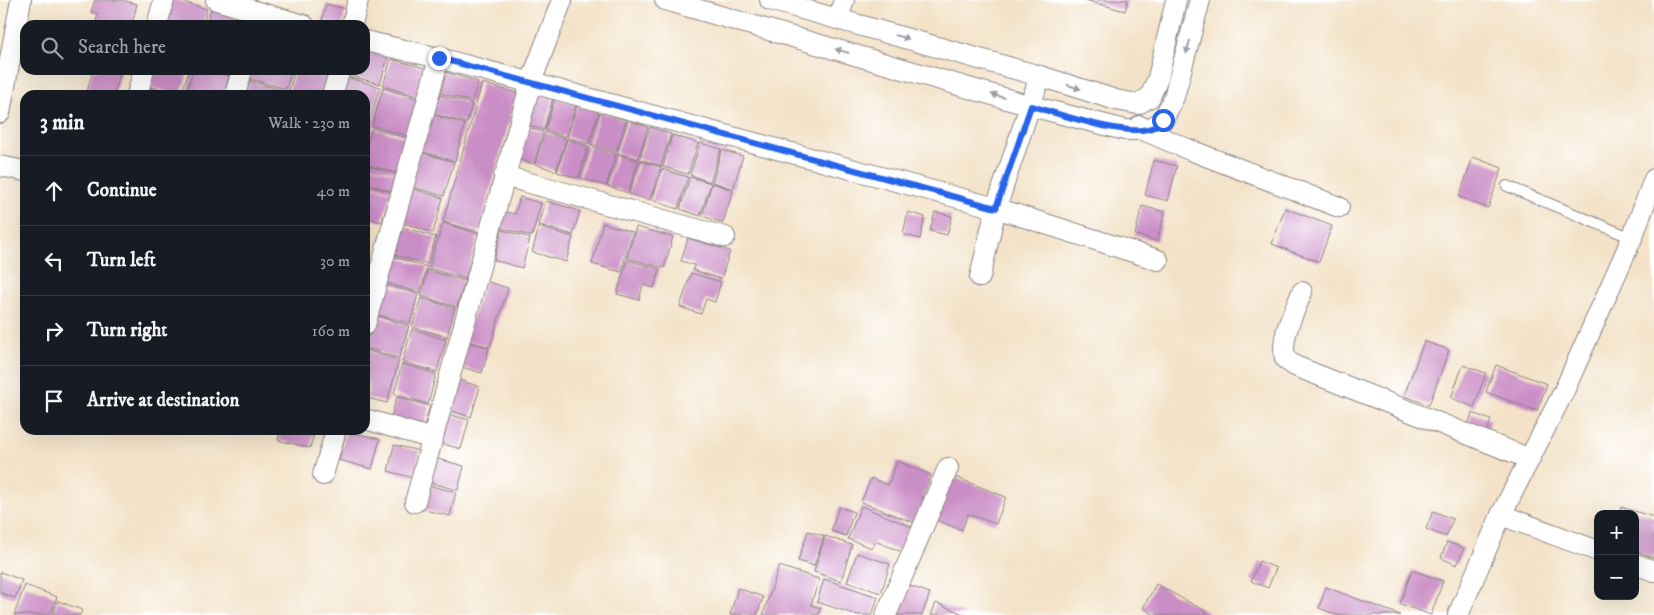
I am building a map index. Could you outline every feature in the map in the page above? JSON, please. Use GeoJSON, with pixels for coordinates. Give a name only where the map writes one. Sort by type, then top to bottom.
{"type":"FeatureCollection","features":[{"type":"Feature","properties":{"kind":"street"},"geometry":{"type":"LineString","coordinates":[[0,113],[3,81],[21,0]]}},
{"type":"Feature","properties":{"kind":"street"},"geometry":{"type":"LineString","coordinates":[[158,20],[164,0]]}},
{"type":"Feature","properties":{"kind":"street"},"geometry":{"type":"LineString","coordinates":[[216,0],[255,19]]}},
{"type":"Feature","properties":{"kind":"street"},"geometry":{"type":"LineString","coordinates":[[353,20],[358,0]]}},
{"type":"Feature","properties":{"kind":"street"},"geometry":{"type":"LineString","coordinates":[[415,502],[531,82],[562,0]]}},
{"type":"Feature","properties":{"kind":"street"},"geometry":{"type":"LineString","coordinates":[[665,0],[1031,106],[1125,130],[1143,130],[1154,127],[1163,120],[1174,97],[1200,0]]}},
{"type":"Feature","properties":{"kind":"street"},"geometry":{"type":"LineString","coordinates":[[770,0],[841,9],[1040,76],[1116,100],[1138,104],[1150,97],[1158,78],[1176,0]]}},
{"type":"Feature","properties":{"kind":"street"},"geometry":{"type":"LineString","coordinates":[[370,42],[531,82],[996,208],[1158,260]]}},
{"type":"Feature","properties":{"kind":"street"},"geometry":{"type":"LineString","coordinates":[[370,308],[439,58]]}},
{"type":"Feature","properties":{"kind":"street"},"geometry":{"type":"LineString","coordinates":[[138,90],[143,75]]}},
{"type":"Feature","properties":{"kind":"street"},"geometry":{"type":"LineString","coordinates":[[236,90],[241,75]]}},
{"type":"Feature","properties":{"kind":"street"},"geometry":{"type":"LineString","coordinates":[[334,90],[338,75]]}},
{"type":"Feature","properties":{"kind":"street"},"geometry":{"type":"LineString","coordinates":[[980,277],[996,208],[1040,76]]}},
{"type":"Feature","properties":{"kind":"street"},"geometry":{"type":"LineString","coordinates":[[1138,104],[1138,121],[1143,130],[1339,207]]}},
{"type":"Feature","properties":{"kind":"street"},"geometry":{"type":"LineString","coordinates":[[0,166],[20,170]]}},
{"type":"Feature","properties":{"kind":"street"},"geometry":{"type":"LineString","coordinates":[[504,176],[725,237]]}},
{"type":"Feature","properties":{"kind":"street"},"geometry":{"type":"LineString","coordinates":[[1458,615],[1501,515],[1564,391],[1632,238],[1654,180]]}},
{"type":"Feature","properties":{"kind":"street"},"geometry":{"type":"LineString","coordinates":[[1302,292],[1285,336],[1283,352],[1285,359],[1295,366],[1530,459]]}},
{"type":"Feature","properties":{"kind":"street"},"geometry":{"type":"LineString","coordinates":[[370,420],[433,438]]}},
{"type":"Feature","properties":{"kind":"street"},"geometry":{"type":"LineString","coordinates":[[323,475],[335,435]]}},
{"type":"Feature","properties":{"kind":"street"},"geometry":{"type":"LineString","coordinates":[[886,615],[948,468]]}},
{"type":"Feature","properties":{"kind":"street"},"geometry":{"type":"LineString","coordinates":[[1501,515],[1594,550]]}},
{"type":"Feature","properties":{"kind":"street"},"geometry":{"type":"LineString","coordinates":[[1639,565],[1654,571]]}},
{"type":"Feature","properties":{"kind":"lane"},"geometry":{"type":"LineString","coordinates":[[1507,186],[1632,238]]}},
{"type":"Feature","properties":{"kind":"building"},"geometry":{"type":"Polygon","coordinates":[[[95,0],[122,0],[137,4],[133,20],[96,20],[98,14],[91,12],[95,0]]]}},
{"type":"Feature","properties":{"kind":"building"},"geometry":{"type":"Polygon","coordinates":[[[170,0],[207,9],[204,20],[164,20],[170,0]]]}},
{"type":"Feature","properties":{"kind":"building"},"geometry":{"type":"Polygon","coordinates":[[[1085,0],[1128,0],[1125,11],[1085,0]]]}},
{"type":"Feature","properties":{"kind":"building"},"geometry":{"type":"Polygon","coordinates":[[[326,4],[346,9],[343,20],[322,20],[326,4]]]}},
{"type":"Feature","properties":{"kind":"building"},"geometry":{"type":"Polygon","coordinates":[[[211,9],[247,20],[208,20],[211,9]]]}},
{"type":"Feature","properties":{"kind":"building"},"geometry":{"type":"Polygon","coordinates":[[[370,52],[388,57],[380,84],[348,75],[370,75],[370,52]]]}},
{"type":"Feature","properties":{"kind":"building"},"geometry":{"type":"Polygon","coordinates":[[[391,59],[428,69],[420,97],[383,86],[391,59]]]}},
{"type":"Feature","properties":{"kind":"building"},"geometry":{"type":"Polygon","coordinates":[[[442,71],[478,82],[472,102],[437,92],[442,71]]]}},
{"type":"Feature","properties":{"kind":"building"},"geometry":{"type":"Polygon","coordinates":[[[92,75],[120,75],[115,90],[87,90],[92,75]]]}},
{"type":"Feature","properties":{"kind":"building"},"geometry":{"type":"Polygon","coordinates":[[[149,75],[187,75],[183,90],[162,90],[146,86],[149,75]]]}},
{"type":"Feature","properties":{"kind":"building"},"geometry":{"type":"Polygon","coordinates":[[[192,75],[229,76],[225,90],[187,90],[192,75]]]}},
{"type":"Feature","properties":{"kind":"building"},"geometry":{"type":"Polygon","coordinates":[[[251,75],[290,75],[286,89],[250,79],[251,75]]]}},
{"type":"Feature","properties":{"kind":"building"},"geometry":{"type":"Polygon","coordinates":[[[294,75],[333,75],[328,90],[289,90],[294,75]]]}},
{"type":"Feature","properties":{"kind":"building"},"geometry":{"type":"Polygon","coordinates":[[[343,76],[380,87],[370,119],[370,90],[339,90],[343,76]]]}},
{"type":"Feature","properties":{"kind":"building"},"geometry":{"type":"Polygon","coordinates":[[[250,81],[282,90],[247,90],[250,81]]]}},
{"type":"Feature","properties":{"kind":"building"},"geometry":{"type":"Polygon","coordinates":[[[482,83],[517,93],[479,232],[443,222],[482,83]]]}},
{"type":"Feature","properties":{"kind":"building"},"geometry":{"type":"Polygon","coordinates":[[[383,88],[419,99],[409,136],[372,126],[383,88]]]}},
{"type":"Feature","properties":{"kind":"building"},"geometry":{"type":"Polygon","coordinates":[[[534,92],[553,98],[544,130],[524,124],[534,92]]]}},
{"type":"Feature","properties":{"kind":"building"},"geometry":{"type":"Polygon","coordinates":[[[436,94],[472,104],[467,123],[430,113],[436,94]]]}},
{"type":"Feature","properties":{"kind":"building"},"geometry":{"type":"Polygon","coordinates":[[[555,98],[576,105],[566,137],[545,130],[555,98]]]}},
{"type":"Feature","properties":{"kind":"building"},"geometry":{"type":"Polygon","coordinates":[[[577,105],[599,112],[588,144],[567,137],[577,105]]]}},
{"type":"Feature","properties":{"kind":"building"},"geometry":{"type":"Polygon","coordinates":[[[600,112],[626,120],[616,152],[590,144],[600,112]]]}},
{"type":"Feature","properties":{"kind":"building"},"geometry":{"type":"Polygon","coordinates":[[[430,114],[465,124],[455,161],[420,151],[430,114]]]}},
{"type":"Feature","properties":{"kind":"building"},"geometry":{"type":"Polygon","coordinates":[[[628,120],[648,127],[638,159],[617,153],[628,120]]]}},
{"type":"Feature","properties":{"kind":"building"},"geometry":{"type":"Polygon","coordinates":[[[523,126],[543,132],[534,164],[514,158],[523,126]]]}},
{"type":"Feature","properties":{"kind":"building"},"geometry":{"type":"Polygon","coordinates":[[[650,127],[671,134],[661,166],[639,159],[650,127]]]}},
{"type":"Feature","properties":{"kind":"building"},"geometry":{"type":"Polygon","coordinates":[[[372,128],[407,138],[397,173],[370,165],[370,135],[372,128]]]}},
{"type":"Feature","properties":{"kind":"building"},"geometry":{"type":"Polygon","coordinates":[[[545,132],[566,139],[556,171],[535,164],[545,132]]]}},
{"type":"Feature","properties":{"kind":"building"},"geometry":{"type":"Polygon","coordinates":[[[672,135],[698,143],[688,174],[663,167],[672,135]]]}},
{"type":"Feature","properties":{"kind":"building"},"geometry":{"type":"Polygon","coordinates":[[[567,139],[588,146],[578,178],[557,172],[567,139]]]}},
{"type":"Feature","properties":{"kind":"building"},"geometry":{"type":"Polygon","coordinates":[[[700,143],[721,149],[710,182],[690,175],[700,143]]]}},
{"type":"Feature","properties":{"kind":"building"},"geometry":{"type":"Polygon","coordinates":[[[590,146],[616,154],[606,186],[580,178],[590,146]]]}},
{"type":"Feature","properties":{"kind":"building"},"geometry":{"type":"Polygon","coordinates":[[[722,150],[743,156],[733,189],[712,182],[722,150]]]}},
{"type":"Feature","properties":{"kind":"building"},"geometry":{"type":"Polygon","coordinates":[[[419,152],[454,162],[444,196],[409,186],[419,152]]]}},
{"type":"Feature","properties":{"kind":"building"},"geometry":{"type":"Polygon","coordinates":[[[618,154],[638,161],[628,193],[607,186],[618,154]]]}},
{"type":"Feature","properties":{"kind":"building"},"geometry":{"type":"Polygon","coordinates":[[[1473,157],[1502,168],[1488,208],[1459,197],[1473,157]]]}},
{"type":"Feature","properties":{"kind":"building"},"geometry":{"type":"Polygon","coordinates":[[[1154,160],[1177,166],[1168,201],[1145,195],[1154,160]]]}},
{"type":"Feature","properties":{"kind":"building"},"geometry":{"type":"Polygon","coordinates":[[[640,161],[661,167],[650,200],[629,194],[640,161]]]}},
{"type":"Feature","properties":{"kind":"building"},"geometry":{"type":"Polygon","coordinates":[[[370,166],[396,174],[391,191],[370,185],[370,166]]]}},
{"type":"Feature","properties":{"kind":"building"},"geometry":{"type":"Polygon","coordinates":[[[662,169],[688,177],[678,209],[652,200],[662,169]]]}},
{"type":"Feature","properties":{"kind":"building"},"geometry":{"type":"Polygon","coordinates":[[[690,177],[711,183],[700,216],[680,209],[690,177]]]}},
{"type":"Feature","properties":{"kind":"building"},"geometry":{"type":"Polygon","coordinates":[[[712,183],[733,190],[723,223],[702,216],[712,183]]]}},
{"type":"Feature","properties":{"kind":"building"},"geometry":{"type":"Polygon","coordinates":[[[370,186],[391,192],[382,222],[370,218],[370,186]]]}},
{"type":"Feature","properties":{"kind":"building"},"geometry":{"type":"Polygon","coordinates":[[[410,188],[443,198],[433,233],[400,222],[410,188]]]}},
{"type":"Feature","properties":{"kind":"building"},"geometry":{"type":"Polygon","coordinates":[[[520,197],[541,203],[532,236],[497,227],[502,211],[515,214],[520,197]]]}},
{"type":"Feature","properties":{"kind":"building"},"geometry":{"type":"Polygon","coordinates":[[[546,201],[580,211],[573,235],[539,225],[546,201]]]}},
{"type":"Feature","properties":{"kind":"building"},"geometry":{"type":"Polygon","coordinates":[[[1142,206],[1165,212],[1157,241],[1135,235],[1142,206]]]}},
{"type":"Feature","properties":{"kind":"building"},"geometry":{"type":"Polygon","coordinates":[[[1285,208],[1332,226],[1319,262],[1272,244],[1285,208]]]}},
{"type":"Feature","properties":{"kind":"building"},"geometry":{"type":"Polygon","coordinates":[[[908,212],[925,217],[920,239],[903,234],[908,212]]]}},
{"type":"Feature","properties":{"kind":"building"},"geometry":{"type":"Polygon","coordinates":[[[935,212],[952,216],[947,235],[930,231],[935,212]]]}},
{"type":"Feature","properties":{"kind":"building"},"geometry":{"type":"Polygon","coordinates":[[[443,223],[479,234],[465,279],[429,268],[443,223]]]}},
{"type":"Feature","properties":{"kind":"building"},"geometry":{"type":"Polygon","coordinates":[[[603,223],[633,232],[621,272],[592,264],[603,223]]]}},
{"type":"Feature","properties":{"kind":"building"},"geometry":{"type":"Polygon","coordinates":[[[399,226],[436,237],[428,264],[391,254],[399,226]]]}},
{"type":"Feature","properties":{"kind":"building"},"geometry":{"type":"Polygon","coordinates":[[[539,227],[573,237],[566,262],[532,252],[539,227]]]}},
{"type":"Feature","properties":{"kind":"building"},"geometry":{"type":"Polygon","coordinates":[[[636,227],[673,237],[664,268],[627,258],[636,227]]]}},
{"type":"Feature","properties":{"kind":"building"},"geometry":{"type":"Polygon","coordinates":[[[502,230],[530,238],[522,268],[494,260],[502,230]]]}},
{"type":"Feature","properties":{"kind":"building"},"geometry":{"type":"Polygon","coordinates":[[[688,238],[730,251],[721,279],[693,270],[694,265],[681,261],[688,238]]]}},
{"type":"Feature","properties":{"kind":"building"},"geometry":{"type":"Polygon","coordinates":[[[391,256],[427,267],[420,293],[384,282],[391,256]]]}},
{"type":"Feature","properties":{"kind":"building"},"geometry":{"type":"Polygon","coordinates":[[[627,260],[660,269],[654,288],[643,285],[639,300],[617,294],[627,260]]]}},
{"type":"Feature","properties":{"kind":"building"},"geometry":{"type":"Polygon","coordinates":[[[428,270],[465,281],[457,307],[421,296],[428,270]]]}},
{"type":"Feature","properties":{"kind":"building"},"geometry":{"type":"Polygon","coordinates":[[[691,273],[721,282],[715,302],[706,299],[701,314],[680,307],[691,273]]]}},
{"type":"Feature","properties":{"kind":"building"},"geometry":{"type":"Polygon","coordinates":[[[485,281],[508,288],[490,347],[465,340],[485,281]]]}},
{"type":"Feature","properties":{"kind":"building"},"geometry":{"type":"Polygon","coordinates":[[[383,284],[418,294],[410,324],[375,314],[383,284]]]}},
{"type":"Feature","properties":{"kind":"building"},"geometry":{"type":"Polygon","coordinates":[[[421,298],[455,308],[447,337],[412,327],[421,298]]]}},
{"type":"Feature","properties":{"kind":"building"},"geometry":{"type":"Polygon","coordinates":[[[374,315],[409,326],[399,358],[370,349],[370,330],[374,315]]]}},
{"type":"Feature","properties":{"kind":"building"},"geometry":{"type":"Polygon","coordinates":[[[412,329],[446,340],[437,372],[402,362],[412,329]]]}},
{"type":"Feature","properties":{"kind":"building"},"geometry":{"type":"Polygon","coordinates":[[[465,341],[489,348],[482,373],[458,366],[465,341]]]}},
{"type":"Feature","properties":{"kind":"building"},"geometry":{"type":"Polygon","coordinates":[[[1424,341],[1449,350],[1429,405],[1404,396],[1424,341]]]}},
{"type":"Feature","properties":{"kind":"building"},"geometry":{"type":"Polygon","coordinates":[[[370,351],[399,360],[387,403],[370,399],[370,351]]]}},
{"type":"Feature","properties":{"kind":"building"},"geometry":{"type":"Polygon","coordinates":[[[402,364],[436,374],[428,404],[394,394],[402,364]]]}},
{"type":"Feature","properties":{"kind":"building"},"geometry":{"type":"Polygon","coordinates":[[[1463,365],[1486,373],[1474,407],[1451,398],[1463,365]]]}},
{"type":"Feature","properties":{"kind":"building"},"geometry":{"type":"Polygon","coordinates":[[[1496,365],[1547,384],[1537,411],[1486,392],[1496,365]]]}},
{"type":"Feature","properties":{"kind":"building"},"geometry":{"type":"Polygon","coordinates":[[[454,378],[480,387],[471,417],[445,409],[454,378]]]}},
{"type":"Feature","properties":{"kind":"building"},"geometry":{"type":"Polygon","coordinates":[[[397,397],[430,406],[423,430],[390,420],[397,397]]]}},
{"type":"Feature","properties":{"kind":"building"},"geometry":{"type":"Polygon","coordinates":[[[444,413],[469,420],[461,449],[436,442],[444,413]]]}},
{"type":"Feature","properties":{"kind":"building"},"geometry":{"type":"Polygon","coordinates":[[[1472,413],[1491,420],[1485,437],[1466,431],[1472,413]]]}},
{"type":"Feature","properties":{"kind":"building"},"geometry":{"type":"Polygon","coordinates":[[[280,435],[314,435],[310,448],[278,440],[280,435]]]}},
{"type":"Feature","properties":{"kind":"building"},"geometry":{"type":"Polygon","coordinates":[[[345,435],[363,435],[380,439],[372,469],[339,460],[345,435]]]}},
{"type":"Feature","properties":{"kind":"building"},"geometry":{"type":"Polygon","coordinates":[[[394,445],[420,451],[413,478],[388,471],[394,445]]]}},
{"type":"Feature","properties":{"kind":"building"},"geometry":{"type":"Polygon","coordinates":[[[434,458],[464,466],[458,490],[427,482],[434,458]]]}},
{"type":"Feature","properties":{"kind":"building"},"geometry":{"type":"Polygon","coordinates":[[[897,461],[931,475],[922,498],[929,501],[920,525],[861,502],[871,478],[888,485],[897,461]]]}},
{"type":"Feature","properties":{"kind":"building"},"geometry":{"type":"Polygon","coordinates":[[[950,475],[1006,497],[996,524],[968,514],[962,530],[933,519],[950,475]]]}},
{"type":"Feature","properties":{"kind":"building"},"geometry":{"type":"Polygon","coordinates":[[[427,485],[456,492],[450,516],[421,509],[427,485]]]}},
{"type":"Feature","properties":{"kind":"building"},"geometry":{"type":"Polygon","coordinates":[[[861,506],[917,529],[907,554],[875,541],[872,548],[848,539],[861,506]]]}},
{"type":"Feature","properties":{"kind":"building"},"geometry":{"type":"Polygon","coordinates":[[[839,507],[854,512],[846,536],[831,531],[839,507]]]}},
{"type":"Feature","properties":{"kind":"building"},"geometry":{"type":"Polygon","coordinates":[[[1621,507],[1631,510],[1620,510],[1621,507]]]}},
{"type":"Feature","properties":{"kind":"building"},"geometry":{"type":"Polygon","coordinates":[[[1433,511],[1453,519],[1446,537],[1426,529],[1433,511]]]}},
{"type":"Feature","properties":{"kind":"building"},"geometry":{"type":"Polygon","coordinates":[[[1639,512],[1654,517],[1654,558],[1639,552],[1639,512]]]}},
{"type":"Feature","properties":{"kind":"building"},"geometry":{"type":"Polygon","coordinates":[[[808,531],[824,536],[814,566],[798,561],[808,531]]]}},
{"type":"Feature","properties":{"kind":"building"},"geometry":{"type":"Polygon","coordinates":[[[825,536],[852,545],[841,581],[814,572],[825,536]]]}},
{"type":"Feature","properties":{"kind":"building"},"geometry":{"type":"Polygon","coordinates":[[[1447,542],[1464,548],[1457,565],[1441,558],[1447,542]]]}},
{"type":"Feature","properties":{"kind":"building"},"geometry":{"type":"Polygon","coordinates":[[[857,553],[890,564],[881,593],[847,582],[857,553]]]}},
{"type":"Feature","properties":{"kind":"building"},"geometry":{"type":"Polygon","coordinates":[[[1259,561],[1276,568],[1268,588],[1251,581],[1259,561]]]}},
{"type":"Feature","properties":{"kind":"building"},"geometry":{"type":"Polygon","coordinates":[[[779,566],[819,579],[811,605],[821,608],[818,615],[763,615],[779,566]]]}},
{"type":"Feature","properties":{"kind":"building"},"geometry":{"type":"Polygon","coordinates":[[[1412,570],[1443,581],[1431,615],[1400,604],[1412,570]]]}},
{"type":"Feature","properties":{"kind":"building"},"geometry":{"type":"Polygon","coordinates":[[[0,572],[22,580],[15,598],[0,593],[0,572]]]}},
{"type":"Feature","properties":{"kind":"building"},"geometry":{"type":"Polygon","coordinates":[[[824,579],[878,597],[872,615],[857,615],[817,602],[824,579]]]}},
{"type":"Feature","properties":{"kind":"building"},"geometry":{"type":"Polygon","coordinates":[[[902,583],[930,593],[922,615],[889,615],[902,583]]]}},
{"type":"Feature","properties":{"kind":"building"},"geometry":{"type":"Polygon","coordinates":[[[1156,584],[1207,612],[1205,615],[1155,615],[1143,608],[1156,584]]]}},
{"type":"Feature","properties":{"kind":"building"},"geometry":{"type":"Polygon","coordinates":[[[25,585],[57,597],[51,615],[14,615],[25,585]]]}},
{"type":"Feature","properties":{"kind":"building"},"geometry":{"type":"Polygon","coordinates":[[[1326,587],[1400,615],[1337,615],[1319,608],[1326,587]]]}},
{"type":"Feature","properties":{"kind":"building"},"geometry":{"type":"Polygon","coordinates":[[[738,588],[763,597],[757,615],[730,615],[738,588]]]}},
{"type":"Feature","properties":{"kind":"building"},"geometry":{"type":"Polygon","coordinates":[[[58,601],[82,610],[80,615],[53,615],[58,601]]]}},
{"type":"Feature","properties":{"kind":"building"},"geometry":{"type":"Polygon","coordinates":[[[936,603],[966,615],[931,615],[936,603]]]}},
{"type":"Feature","properties":{"kind":"route"},"geometry":{"type":"LineString","coordinates":[[439,58],[996,208],[1031,106],[1125,130],[1143,130],[1154,127],[1163,120]]}}]}
